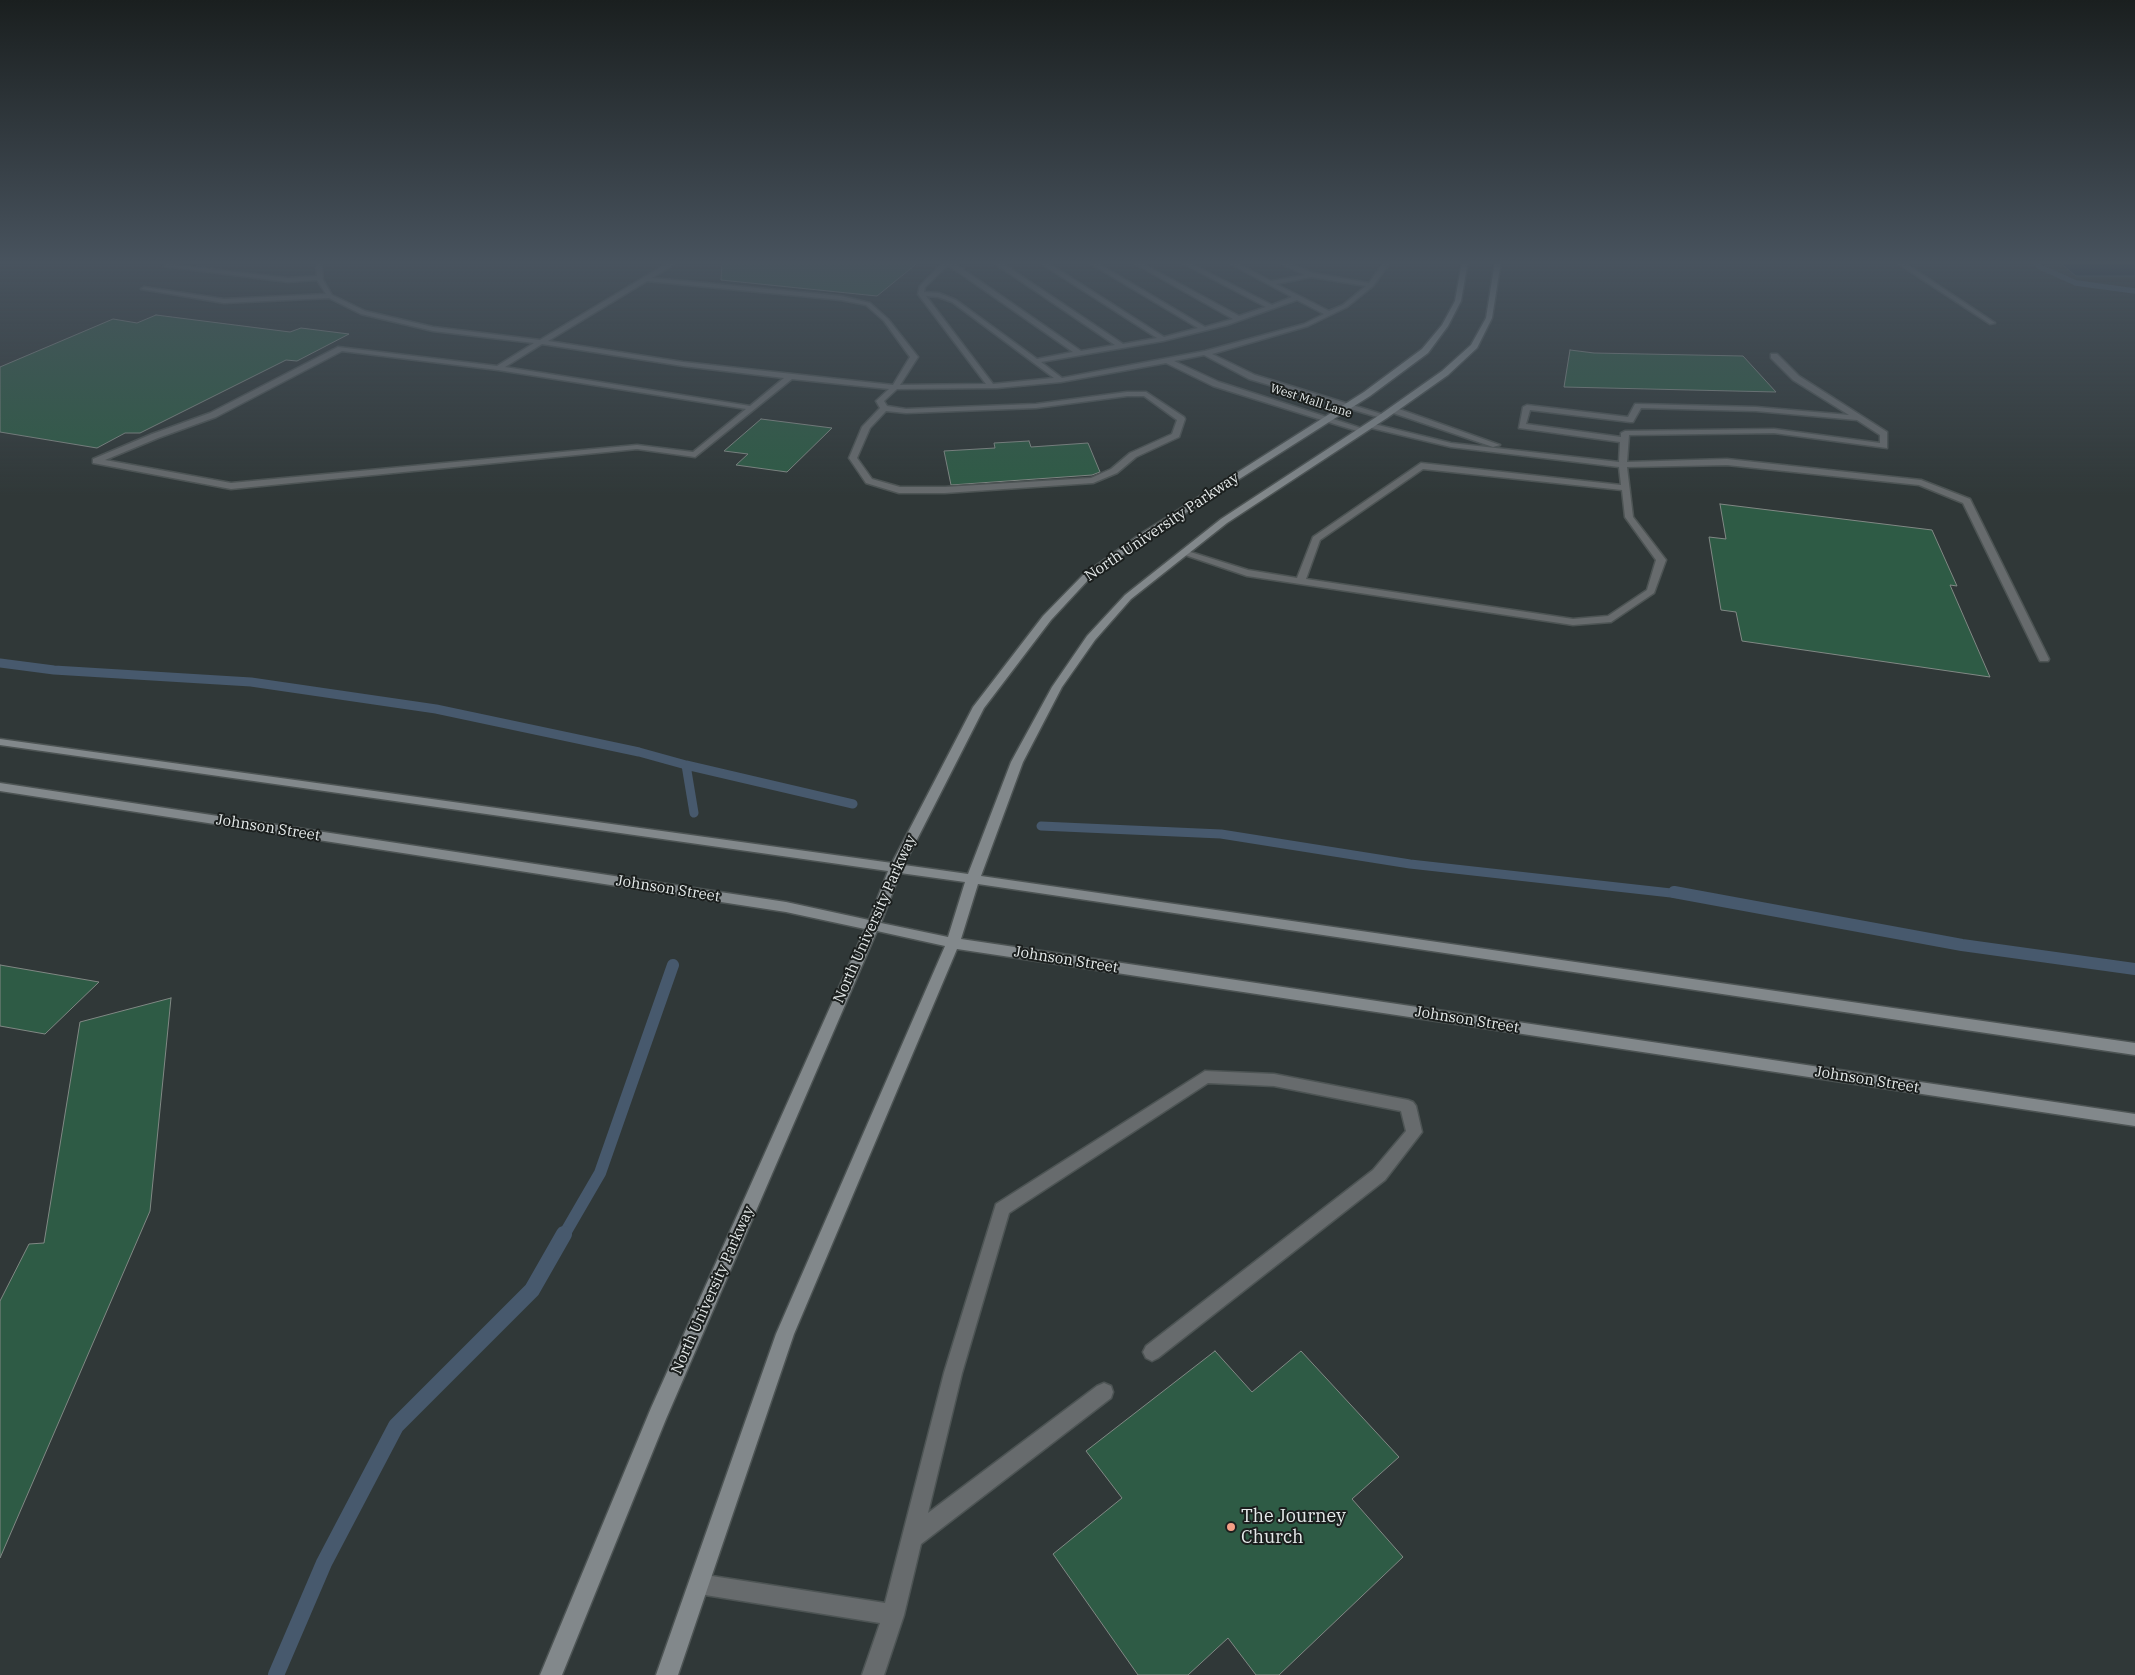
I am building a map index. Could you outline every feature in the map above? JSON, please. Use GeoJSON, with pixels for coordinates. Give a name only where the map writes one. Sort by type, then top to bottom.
{"type":"FeatureCollection","features":[{"type":"Feature","properties":{"kind":"main road","name":"North University Parkway"},"geometry":{"type":"LineString","coordinates":[[551,1675],[658,1415],[872,926],[895,868],[979,707],[1046,618],[1087,576],[1145,536],[1394,376],[1425,351],[1434,339]]}},
{"type":"Feature","properties":{"kind":"main road","name":"North University Parkway"},"geometry":{"type":"LineString","coordinates":[[667,1675],[786,1334],[953,943],[973,879],[1017,762],[1057,687],[1091,638],[1128,598],[1224,521],[1367,428],[1446,373],[1474,346],[1478,339]]}},
{"type":"Feature","properties":{"kind":"main road"},"geometry":{"type":"LineString","coordinates":[[0,742],[132,759],[973,879],[2135,1048]]}},
{"type":"Feature","properties":{"kind":"main road","name":"Johnson Street"},"geometry":{"type":"LineString","coordinates":[[0,787],[786,907],[953,943],[2135,1120]]}},
{"type":"Feature","properties":{"kind":"street"},"geometry":{"type":"LineString","coordinates":[[517,339],[682,364],[895,387],[991,386],[1061,380],[1205,354],[1259,339]]}},
{"type":"Feature","properties":{"kind":"street"},"geometry":{"type":"LineString","coordinates":[[498,368],[545,339]]}},
{"type":"Feature","properties":{"kind":"street"},"geometry":{"type":"LineString","coordinates":[[884,408],[866,428],[853,458],[869,481],[899,490],[945,490],[1093,480],[1114,471],[1133,455],[1176,435],[1181,420],[1146,394],[1127,394],[1036,406],[906,412],[884,408],[880,401],[895,387],[914,357],[901,339]]}},
{"type":"Feature","properties":{"kind":"street"},"geometry":{"type":"LineString","coordinates":[[955,339],[991,386]]}},
{"type":"Feature","properties":{"kind":"street"},"geometry":{"type":"LineString","coordinates":[[1006,339],[1061,380]]}},
{"type":"Feature","properties":{"kind":"street"},"geometry":{"type":"LineString","coordinates":[[1059,339],[1080,354]]}},
{"type":"Feature","properties":{"kind":"street"},"geometry":{"type":"LineString","coordinates":[[1113,339],[1123,346]]}},
{"type":"Feature","properties":{"kind":"street"},"geometry":{"type":"LineString","coordinates":[[1035,361],[1162,339]]}},
{"type":"Feature","properties":{"kind":"street"},"geometry":{"type":"LineString","coordinates":[[751,408],[498,368],[341,349],[213,415],[155,436],[96,461],[231,486],[637,447],[695,455],[790,377]]}},
{"type":"Feature","properties":{"kind":"street","name":"West Mall Lane"},"geometry":{"type":"LineString","coordinates":[[1205,354],[1252,377],[1384,416]]}},
{"type":"Feature","properties":{"kind":"street"},"geometry":{"type":"LineString","coordinates":[[1630,420],[1527,407],[1522,426],[1625,436],[1774,431],[1884,446],[1884,434],[1796,378],[1774,356]]}},
{"type":"Feature","properties":{"kind":"street","name":"West Mall Lane"},"geometry":{"type":"LineString","coordinates":[[1168,361],[1216,384],[1327,418],[1451,445],[1519,453]]}},
{"type":"Feature","properties":{"kind":"street"},"geometry":{"type":"LineString","coordinates":[[1184,553],[1247,573],[1573,622],[1611,618],[1651,591],[1661,560],[1629,517],[1623,464],[1625,436],[1630,420],[1638,406],[1756,409],[1859,419]]}},
{"type":"Feature","properties":{"kind":"street"},"geometry":{"type":"LineString","coordinates":[[1393,410],[1519,453],[1623,464],[1736,463],[1920,483],[1967,501],[2044,659]]}},
{"type":"Feature","properties":{"kind":"street"},"geometry":{"type":"LineString","coordinates":[[1300,581],[1316,538],[1421,466],[1626,488]]}},
{"type":"Feature","properties":{"kind":"street"},"geometry":{"type":"LineString","coordinates":[[873,1675],[893,1615],[953,1373],[1002,1209],[1103,1145],[1204,1077],[1274,1080],[1408,1106],[1414,1132],[1378,1175],[1152,1352]]}},
{"type":"Feature","properties":{"kind":"street"},"geometry":{"type":"LineString","coordinates":[[912,1538],[1104,1392]]}},
{"type":"Feature","properties":{"kind":"street"},"geometry":{"type":"LineString","coordinates":[[699,1584],[893,1615]]}},
{"type":"Feature","properties":{"kind":"building"},"geometry":{"type":"Polygon","coordinates":[[[66,339],[339,339],[297,361],[286,360],[140,433],[125,433],[97,448],[0,432],[0,367],[66,339]]]}},
{"type":"Feature","properties":{"kind":"building"},"geometry":{"type":"Polygon","coordinates":[[[1570,350],[1594,353],[1743,356],[1776,392],[1564,387],[1570,350]]]}},
{"type":"Feature","properties":{"kind":"building"},"geometry":{"type":"Polygon","coordinates":[[[761,419],[832,428],[787,472],[736,465],[748,454],[724,451],[761,419]]]}},
{"type":"Feature","properties":{"kind":"building"},"geometry":{"type":"Polygon","coordinates":[[[1029,441],[1031,447],[1088,443],[1100,472],[1092,475],[951,485],[944,451],[995,448],[994,443],[1029,441]]]}},
{"type":"Feature","properties":{"kind":"building"},"geometry":{"type":"Polygon","coordinates":[[[1720,504],[1932,530],[1957,586],[1950,585],[1990,677],[1742,641],[1736,612],[1721,610],[1709,537],[1726,539],[1720,504]]]}},
{"type":"Feature","properties":{"kind":"building"},"geometry":{"type":"Polygon","coordinates":[[[0,965],[99,982],[45,1034],[0,1026],[0,965]]]}},
{"type":"Feature","properties":{"kind":"building"},"geometry":{"type":"Polygon","coordinates":[[[171,998],[150,1211],[0,1558],[0,1301],[29,1244],[44,1243],[80,1022],[171,998]]]}},
{"type":"Feature","properties":{"kind":"building","name":"The Journey Church"},"geometry":{"type":"Polygon","coordinates":[[[1215,1351],[1252,1392],[1301,1351],[1399,1457],[1352,1499],[1403,1557],[1279,1675],[1256,1675],[1228,1638],[1188,1675],[1138,1675],[1053,1554],[1122,1498],[1086,1451],[1215,1351]]]}},
{"type":"Feature","properties":{"kind":"waterway"},"geometry":{"type":"LineString","coordinates":[[0,663],[54,670],[251,682],[436,709],[639,752],[686,765]]}},
{"type":"Feature","properties":{"kind":"waterway"},"geometry":{"type":"LineString","coordinates":[[686,765],[853,804]]}},
{"type":"Feature","properties":{"kind":"waterway"},"geometry":{"type":"LineString","coordinates":[[686,765],[694,813]]}},
{"type":"Feature","properties":{"kind":"waterway"},"geometry":{"type":"LineString","coordinates":[[1041,826],[1221,834],[1410,864],[1680,894]]}},
{"type":"Feature","properties":{"kind":"waterway"},"geometry":{"type":"LineString","coordinates":[[1674,892],[1962,945],[2135,969]]}},
{"type":"Feature","properties":{"kind":"waterway"},"geometry":{"type":"LineString","coordinates":[[564,1235],[600,1173],[673,965]]}},
{"type":"Feature","properties":{"kind":"waterway"},"geometry":{"type":"LineString","coordinates":[[276,1675],[324,1563],[396,1426],[532,1290],[564,1234]]}},
{"type":"Feature","properties":{"kind":"place","name":"The Journey Church"},"geometry":{"type":"Point","coordinates":[1231,1527]}}]}
